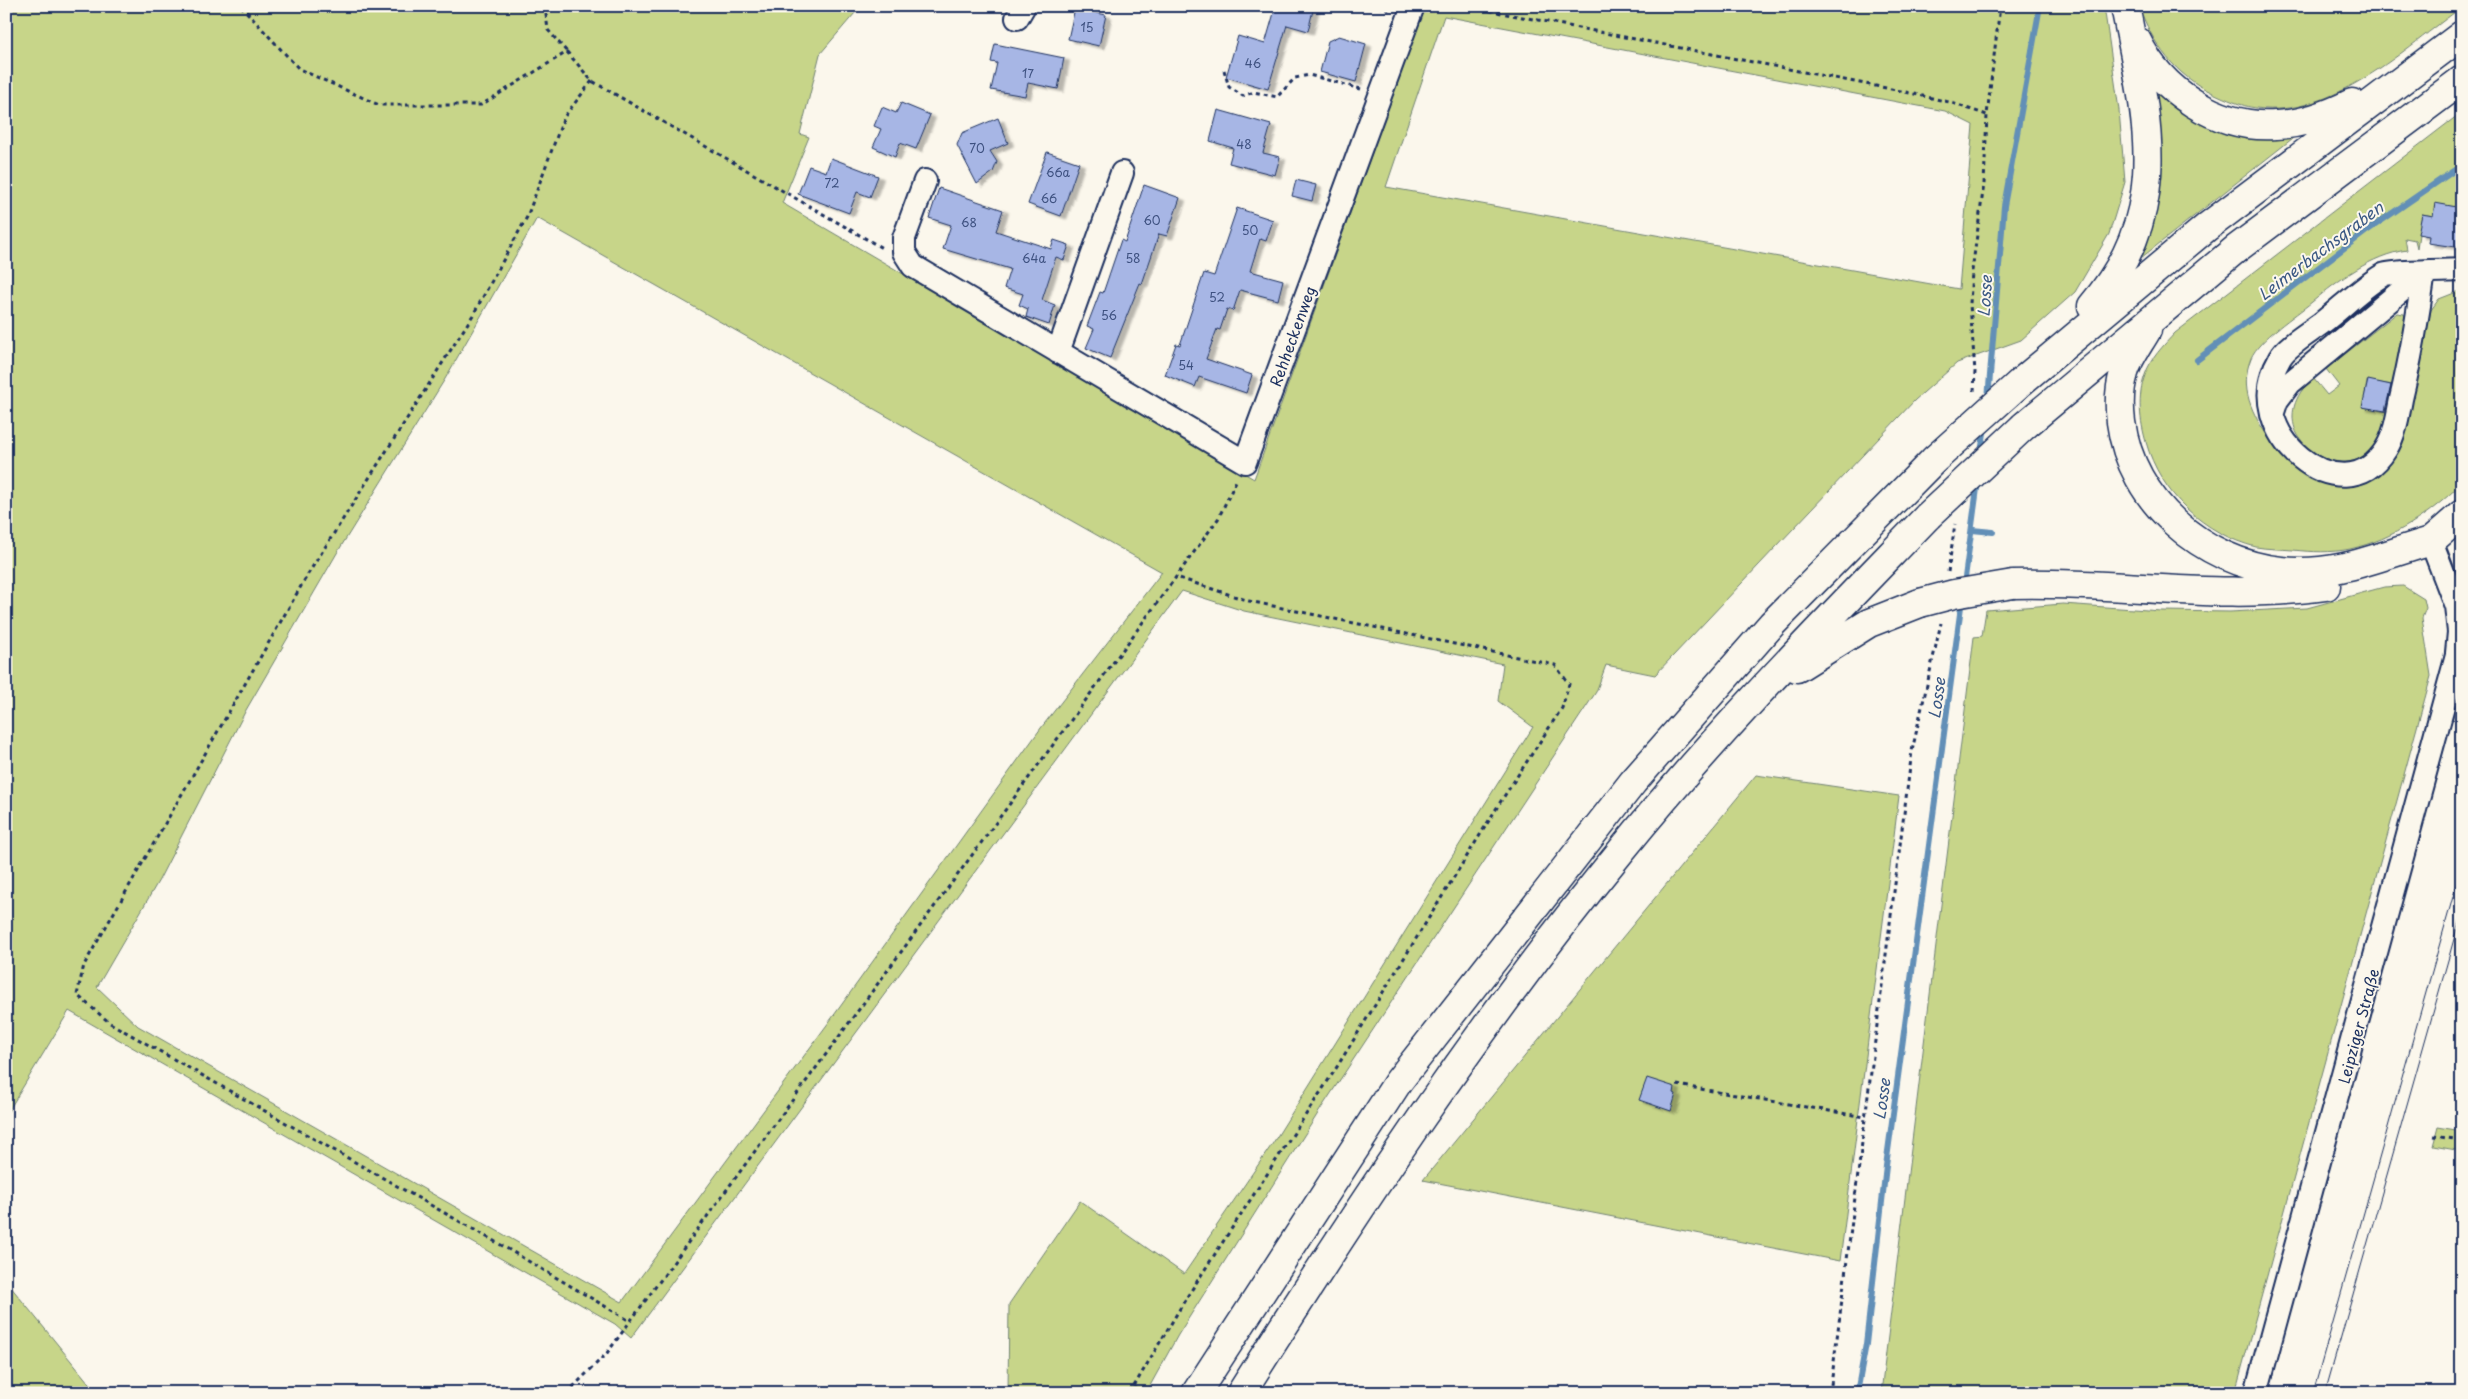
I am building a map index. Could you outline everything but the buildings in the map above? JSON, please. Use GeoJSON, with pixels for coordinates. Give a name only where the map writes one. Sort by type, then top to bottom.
{"type":"FeatureCollection","features":[{"type":"Feature","properties":{"kind":"main road"},"geometry":{"type":"LineString","coordinates":[[2126,10],[2143,52],[2171,87],[2202,107],[2232,120],[2264,125],[2301,122],[2332,112],[2399,81]]}},
{"type":"Feature","properties":{"kind":"main road"},"geometry":{"type":"LineString","coordinates":[[2046,360],[2114,279],[2135,239],[2144,210],[2148,182],[2146,140],[2140,82],[2126,10]]}},
{"type":"Feature","properties":{"kind":"main road"},"geometry":{"type":"LineString","coordinates":[[1196,1393],[1398,1082],[1632,782],[1772,624],[1935,459],[2046,360],[2207,227],[2462,35]]}},
{"type":"Feature","properties":{"kind":"main road"},"geometry":{"type":"LineString","coordinates":[[1241,1393],[1311,1282],[1438,1092],[1523,976],[1622,850],[1751,700],[1928,516],[2024,426],[2159,311],[2236,249],[2462,80]]}},
{"type":"Feature","properties":{"kind":"main road"},"geometry":{"type":"LineString","coordinates":[[2159,311],[2128,363],[2121,386],[2120,408],[2125,444],[2134,469],[2154,503],[2177,526],[2205,545],[2236,560],[2287,572],[2314,572],[2345,568],[2431,541]]}},
{"type":"Feature","properties":{"kind":"main road"},"geometry":{"type":"LineString","coordinates":[[1751,700],[1851,633],[1875,620],[1920,603],[1954,594],[2013,584],[2084,584],[2240,592],[2299,590],[2346,582],[2376,573],[2410,557],[2462,514]]}},
{"type":"Feature","properties":{"kind":"street","name":"Rehheckenweg"},"geometry":{"type":"LineString","coordinates":[[1245,462],[1403,8]]}},
{"type":"Feature","properties":{"kind":"street"},"geometry":{"type":"LineString","coordinates":[[1058,352],[1122,173]]}},
{"type":"Feature","properties":{"kind":"street"},"geometry":{"type":"LineString","coordinates":[[925,181],[904,238],[904,252],[913,266],[1245,462]]}},
{"type":"Feature","properties":{"kind":"street"},"geometry":{"type":"LineString","coordinates":[[2424,272],[2413,348],[2395,426],[2386,449],[2371,465],[2360,472],[2345,474],[2318,470],[2297,455],[2280,434],[2271,416],[2268,397],[2272,377],[2280,356],[2384,275],[2424,272],[2462,270]]}},
{"type":"Feature","properties":{"kind":"street"},"geometry":{"type":"LineString","coordinates":[[2431,541],[2455,568],[2462,588]]}},
{"type":"Feature","properties":{"kind":"street","name":"Leipziger Straße"},"geometry":{"type":"LineString","coordinates":[[2431,541],[2456,606],[2459,632],[2457,659]]}},
{"type":"Feature","properties":{"kind":"street","name":"Leipziger Straße"},"geometry":{"type":"LineString","coordinates":[[2256,1393],[2462,637]]}},
{"type":"Feature","properties":{"kind":"path"},"geometry":{"type":"LineString","coordinates":[[241,6],[299,69],[379,105],[482,105],[567,52]]}},
{"type":"Feature","properties":{"kind":"path"},"geometry":{"type":"LineString","coordinates":[[545,6],[548,30],[592,81],[913,266]]}},
{"type":"Feature","properties":{"kind":"path"},"geometry":{"type":"LineString","coordinates":[[1378,6],[1403,8]]}},
{"type":"Feature","properties":{"kind":"path"},"geometry":{"type":"LineString","coordinates":[[1466,6],[1900,91],[1949,102],[1987,115]]}},
{"type":"Feature","properties":{"kind":"path"},"geometry":{"type":"LineString","coordinates":[[1975,372],[1970,304],[1984,184],[1987,115],[2000,6]]}},
{"type":"Feature","properties":{"kind":"path"},"geometry":{"type":"LineString","coordinates":[[1224,70],[1229,87],[1243,96],[1254,92],[1277,97],[1295,78],[1308,75],[1353,86]]}},
{"type":"Feature","properties":{"kind":"path"},"geometry":{"type":"LineString","coordinates":[[592,81],[564,117],[527,217],[473,315],[308,574],[84,965],[77,995],[110,1023],[501,1245],[630,1321]]}},
{"type":"Feature","properties":{"kind":"path"},"geometry":{"type":"LineString","coordinates":[[567,1393],[607,1353],[1218,519],[1245,462]]}},
{"type":"Feature","properties":{"kind":"path"},"geometry":{"type":"LineString","coordinates":[[1130,1393],[1185,1300],[1335,1070],[1496,809],[1562,708],[1569,684],[1556,665],[1250,601],[1176,576]]}},
{"type":"Feature","properties":{"kind":"path"},"geometry":{"type":"LineString","coordinates":[[1830,1393],[1912,751],[1938,637]]}},
{"type":"Feature","properties":{"kind":"path"},"geometry":{"type":"LineString","coordinates":[[1677,1085],[1865,1117]]}},
{"type":"Feature","properties":{"kind":"path"},"geometry":{"type":"LineString","coordinates":[[2433,1136],[2462,1140]]}},
{"type":"Feature","properties":{"kind":"green space"},"geometry":{"type":"Polygon","coordinates":[[[6,6],[861,6],[820,54],[800,134],[809,137],[782,203],[1254,479],[1425,6],[2104,6],[2119,110],[2125,182],[2109,234],[2075,292],[2021,340],[1957,363],[1915,400],[1655,675],[1606,665],[1596,692],[1322,1107],[1178,1335],[1146,1393],[1008,1393],[1009,1304],[1080,1201],[1184,1274],[1273,1143],[1533,727],[1498,701],[1503,664],[1244,611],[1182,591],[631,1338],[615,1324],[69,1011],[6,1115],[6,6]],[[1444,16],[1386,187],[1959,289],[1973,125],[1945,111],[1444,16]],[[537,218],[445,379],[337,553],[246,710],[159,880],[97,987],[138,1026],[622,1302],[832,1018],[1041,728],[1162,572],[537,218]]]}},
{"type":"Feature","properties":{"kind":"green space"},"geometry":{"type":"Polygon","coordinates":[[[2139,6],[2462,7],[2392,60],[2340,92],[2312,103],[2284,108],[2256,108],[2228,100],[2188,78],[2158,46],[2139,6]]]}},
{"type":"Feature","properties":{"kind":"green space"},"geometry":{"type":"Polygon","coordinates":[[[2161,81],[2302,131],[2132,265],[2145,99],[2161,81]]]}},
{"type":"Feature","properties":{"kind":"green space"},"geometry":{"type":"Polygon","coordinates":[[[2462,112],[2462,208],[2435,204],[2433,216],[2422,214],[2417,248],[2415,240],[2405,238],[2407,250],[2381,257],[2356,270],[2333,285],[2278,328],[2255,351],[2251,358],[2246,380],[2249,400],[2257,420],[2279,451],[2290,462],[2315,480],[2329,485],[2359,484],[2383,470],[2399,451],[2412,404],[2431,310],[2439,299],[2462,290],[2462,483],[2437,505],[2410,524],[2382,539],[2350,549],[2322,552],[2260,548],[2237,541],[2202,522],[2173,494],[2153,461],[2146,442],[2140,409],[2142,383],[2150,363],[2175,333],[2462,112]]]}},
{"type":"Feature","properties":{"kind":"green space"},"geometry":{"type":"Polygon","coordinates":[[[2397,313],[2404,314],[2406,320],[2393,385],[2367,381],[2363,407],[2387,412],[2374,448],[2359,459],[2342,462],[2325,458],[2309,449],[2298,435],[2293,417],[2297,398],[2313,378],[2327,395],[2339,386],[2326,369],[2397,313]]]}},
{"type":"Feature","properties":{"kind":"green space"},"geometry":{"type":"Polygon","coordinates":[[[2403,586],[2424,599],[2426,608],[2422,618],[2431,676],[2235,1393],[1881,1393],[1974,637],[1982,636],[1986,610],[2063,604],[2161,611],[2230,612],[2307,608],[2384,587],[2403,586]]]}},
{"type":"Feature","properties":{"kind":"green space"},"geometry":{"type":"Polygon","coordinates":[[[1756,775],[1899,796],[1840,1261],[1423,1180],[1756,775]]]}},
{"type":"Feature","properties":{"kind":"green space"},"geometry":{"type":"Polygon","coordinates":[[[2438,1127],[2462,1131],[2462,1151],[2433,1146],[2438,1127]]]}},
{"type":"Feature","properties":{"kind":"green space"},"geometry":{"type":"Polygon","coordinates":[[[6,1281],[97,1393],[6,1393],[6,1281]]]}},
{"type":"Feature","properties":{"kind":"waterway","name":"Losse"},"geometry":{"type":"LineString","coordinates":[[1988,399],[2004,206],[2040,6]]}},
{"type":"Feature","properties":{"kind":"waterway","name":"Leimerbachsgraben"},"geometry":{"type":"LineString","coordinates":[[2197,360],[2365,232],[2462,165]]}},
{"type":"Feature","properties":{"kind":"waterway","name":"Losse"},"geometry":{"type":"LineString","coordinates":[[1981,453],[1985,426]]}},
{"type":"Feature","properties":{"kind":"waterway","name":"Losse"},"geometry":{"type":"LineString","coordinates":[[1964,585],[1978,481]]}},
{"type":"Feature","properties":{"kind":"waterway","name":"Leimerbachsgraben"},"geometry":{"type":"LineString","coordinates":[[1972,530],[1993,532]]}},
{"type":"Feature","properties":{"kind":"waterway","name":"Losse"},"geometry":{"type":"LineString","coordinates":[[1857,1393],[1866,1344],[1886,1166],[1962,599]]}},
{"type":"Feature","properties":{"kind":"tram line"},"geometry":{"type":"LineString","coordinates":[[2313,1393],[2462,865]]}},
{"type":"Feature","properties":{"kind":"tram line"},"geometry":{"type":"LineString","coordinates":[[2325,1393],[2462,911]]}}]}
